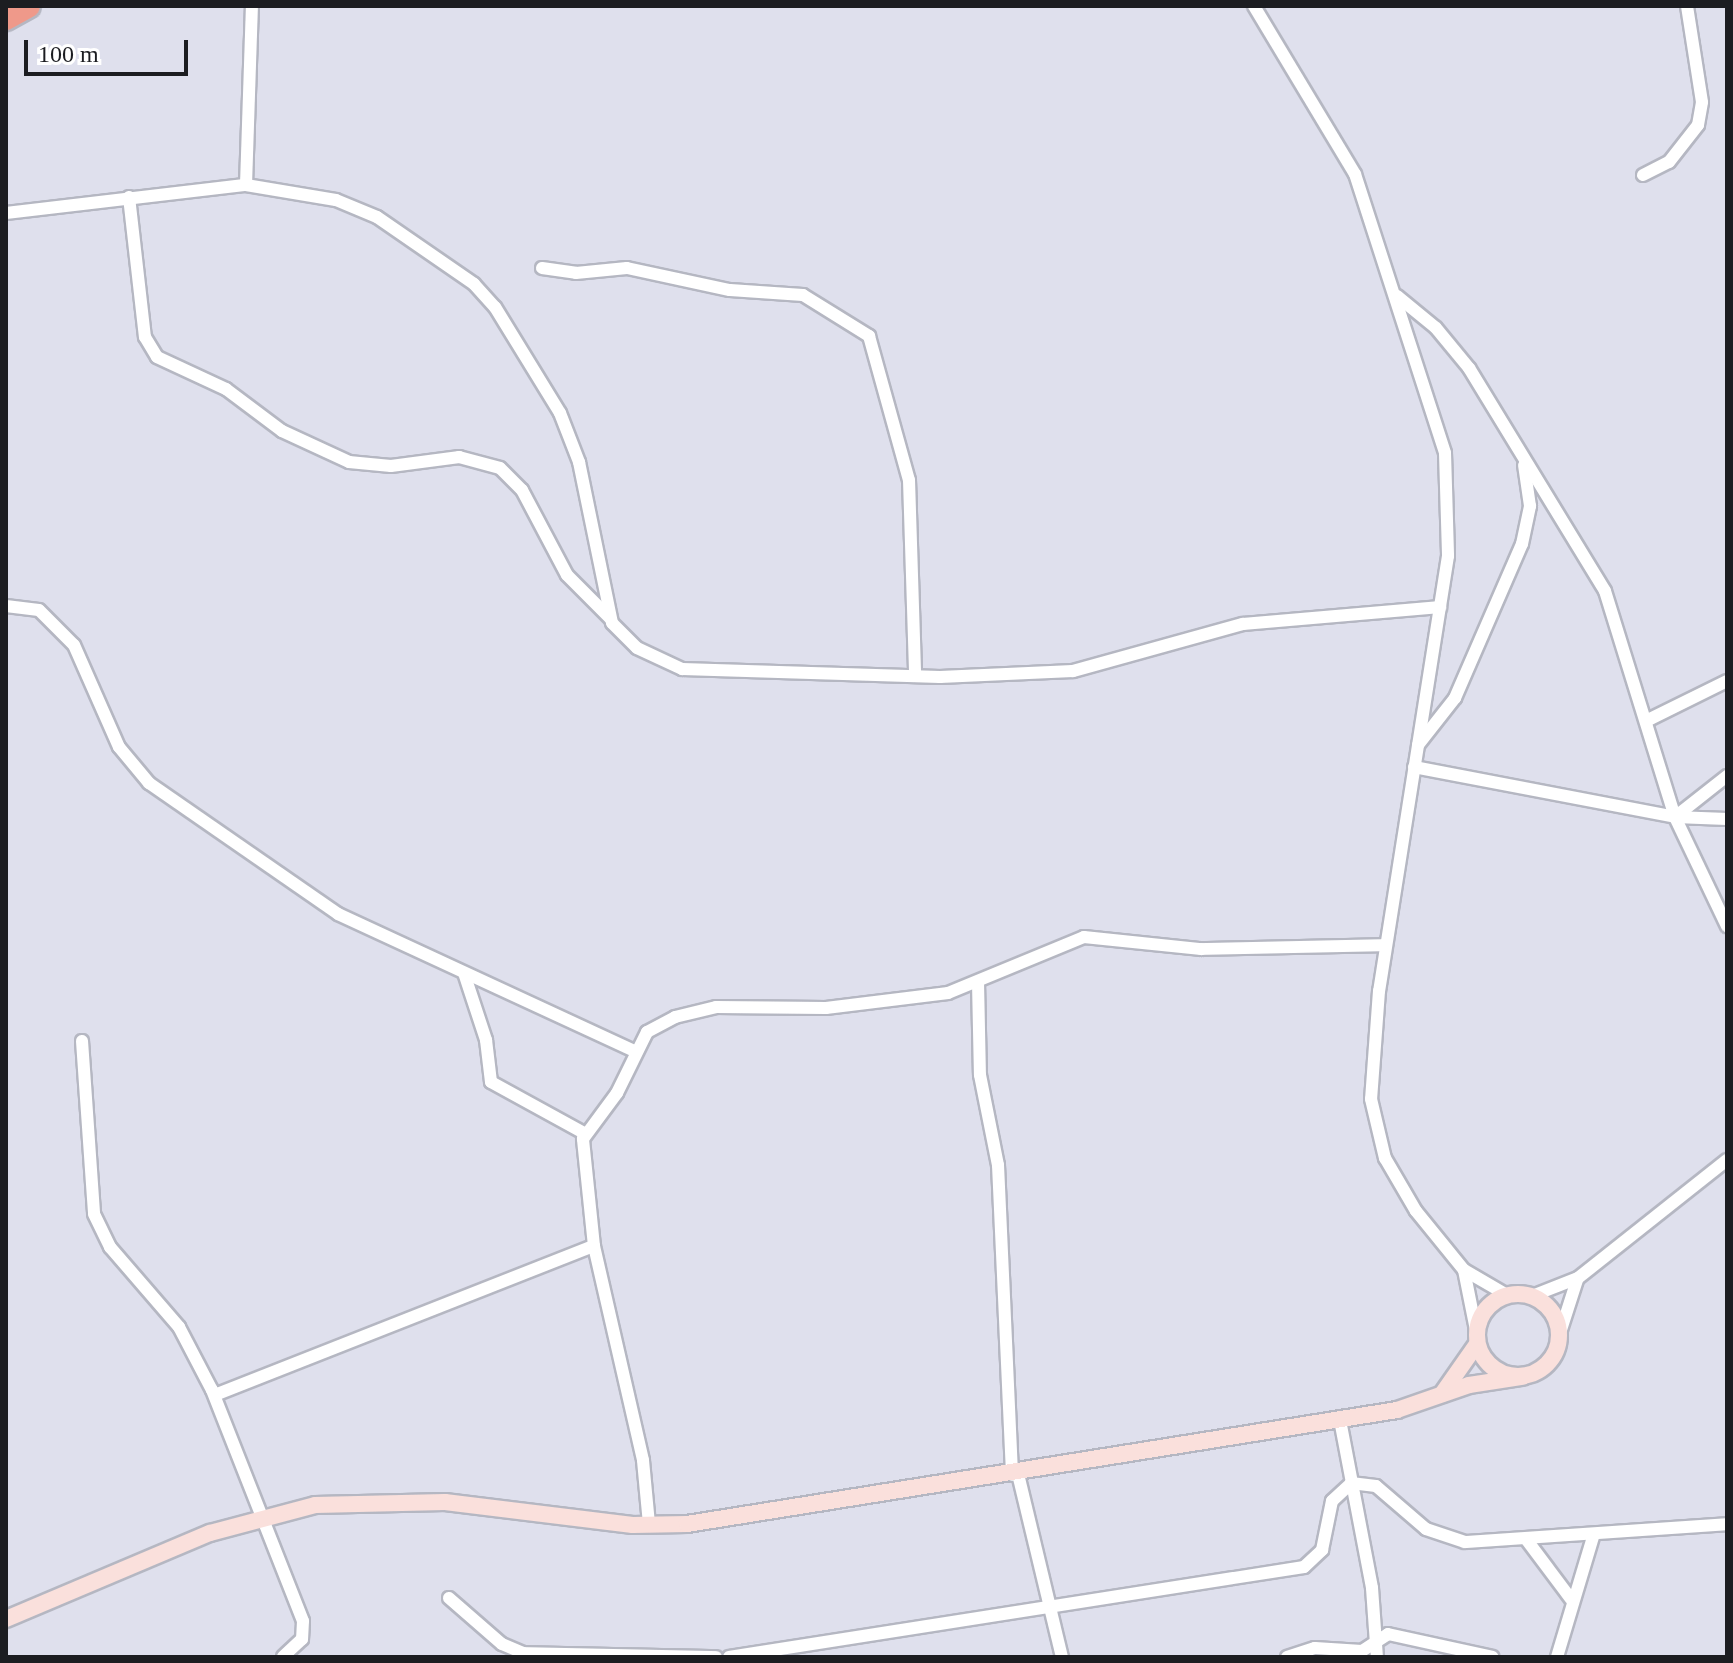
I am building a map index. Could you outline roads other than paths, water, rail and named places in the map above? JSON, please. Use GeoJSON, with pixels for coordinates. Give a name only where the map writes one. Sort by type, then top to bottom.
{"type":"FeatureCollection","features":[{"type":"Feature","properties":{"kind":"highway"},"geometry":{"type":"LineString","coordinates":[[6,19],[29,6]]}},
{"type":"Feature","properties":{"kind":"street"},"geometry":{"type":"LineString","coordinates":[[246,185],[252,6]]}},
{"type":"Feature","properties":{"kind":"street"},"geometry":{"type":"LineString","coordinates":[[1254,6],[1350,165],[1397,296],[1445,453],[1450,505],[1440,607],[1369,1070],[1375,1129],[1416,1211],[1464,1270],[1507,1295],[1532,1296],[1578,1278],[1727,1160]]}},
{"type":"Feature","properties":{"kind":"street"},"geometry":{"type":"LineString","coordinates":[[1643,175],[1669,162],[1698,125],[1702,102],[1687,6]]}},
{"type":"Feature","properties":{"kind":"street"},"geometry":{"type":"LineString","coordinates":[[6,213],[246,185],[363,210],[488,298],[560,413],[579,462],[610,618]]}},
{"type":"Feature","properties":{"kind":"street"},"geometry":{"type":"LineString","coordinates":[[129,197],[145,337],[157,357],[226,389],[282,431],[349,462],[391,466],[459,457],[500,468],[522,490],[567,575],[637,648],[693,672],[915,676],[1087,669],[1243,624],[1440,607]]}},
{"type":"Feature","properties":{"kind":"street"},"geometry":{"type":"LineString","coordinates":[[542,268],[576,273],[627,268],[730,290],[803,295],[869,336],[909,480],[915,676]]}},
{"type":"Feature","properties":{"kind":"street"},"geometry":{"type":"LineString","coordinates":[[1397,296],[1453,347],[1574,532],[1613,607],[1675,817],[1727,926]]}},
{"type":"Feature","properties":{"kind":"street"},"geometry":{"type":"LineString","coordinates":[[1418,745],[1455,698],[1522,544],[1530,492],[1520,453]]}},
{"type":"Feature","properties":{"kind":"street"},"geometry":{"type":"LineString","coordinates":[[6,606],[33,606],[69,640],[119,747],[149,783],[338,914],[633,1050]]}},
{"type":"Feature","properties":{"kind":"street"},"geometry":{"type":"LineString","coordinates":[[1646,721],[1727,681]]}},
{"type":"Feature","properties":{"kind":"street"},"geometry":{"type":"LineString","coordinates":[[1414,767],[1675,817],[1727,819]]}},
{"type":"Feature","properties":{"kind":"street"},"geometry":{"type":"LineString","coordinates":[[1675,817],[1727,776]]}},
{"type":"Feature","properties":{"kind":"street"},"geometry":{"type":"LineString","coordinates":[[649,1524],[643,1460],[594,1246],[584,1133],[617,1093],[633,1050],[656,1025],[697,1010],[840,1006],[948,993],[978,982],[1050,946],[1092,936],[1201,949],[1386,945]]}},
{"type":"Feature","properties":{"kind":"street"},"geometry":{"type":"LineString","coordinates":[[464,973],[486,1040],[491,1082],[584,1133]]}},
{"type":"Feature","properties":{"kind":"street"},"geometry":{"type":"LineString","coordinates":[[978,982],[980,1075],[998,1165],[1015,1474],[1047,1609],[1062,1657]]}},
{"type":"Feature","properties":{"kind":"street"},"geometry":{"type":"LineString","coordinates":[[82,1041],[100,1231],[179,1327],[215,1395],[305,1630],[297,1648],[283,1657]]}},
{"type":"Feature","properties":{"kind":"street"},"geometry":{"type":"LineString","coordinates":[[215,1395],[594,1246]]}},
{"type":"Feature","properties":{"kind":"street"},"geometry":{"type":"LineString","coordinates":[[1464,1270],[1477,1337],[1493,1369],[1522,1377]]}},
{"type":"Feature","properties":{"kind":"street"},"geometry":{"type":"LineString","coordinates":[[6,1619],[262,1515],[387,1500],[649,1524],[1015,1474],[1340,1420],[1522,1377],[1553,1358],[1578,1278]]}},
{"type":"Feature","properties":{"kind":"street"},"geometry":{"type":"LineString","coordinates":[[1441,1395],[1477,1337],[1487,1308],[1507,1295]]}},
{"type":"Feature","properties":{"kind":"street"},"geometry":{"type":"LineString","coordinates":[[1532,1296],[1554,1315],[1560,1333]]}},
{"type":"Feature","properties":{"kind":"street"},"geometry":{"type":"LineString","coordinates":[[1340,1420],[1376,1650]]}},
{"type":"Feature","properties":{"kind":"street"},"geometry":{"type":"LineString","coordinates":[[1351,1483],[1384,1490],[1445,1538],[1593,1537],[1727,1524]]}},
{"type":"Feature","properties":{"kind":"street"},"geometry":{"type":"LineString","coordinates":[[729,1657],[1310,1565],[1322,1550],[1332,1501],[1351,1483]]}},
{"type":"Feature","properties":{"kind":"street"},"geometry":{"type":"LineString","coordinates":[[1557,1657],[1571,1599],[1593,1537]]}},
{"type":"Feature","properties":{"kind":"street"},"geometry":{"type":"LineString","coordinates":[[1526,1539],[1571,1599]]}},
{"type":"Feature","properties":{"kind":"street"},"geometry":{"type":"LineString","coordinates":[[449,1598],[502,1644],[523,1653],[716,1657]]}},
{"type":"Feature","properties":{"kind":"street"},"geometry":{"type":"LineString","coordinates":[[1287,1657],[1315,1648],[1376,1650],[1392,1634],[1493,1657]]}}]}
